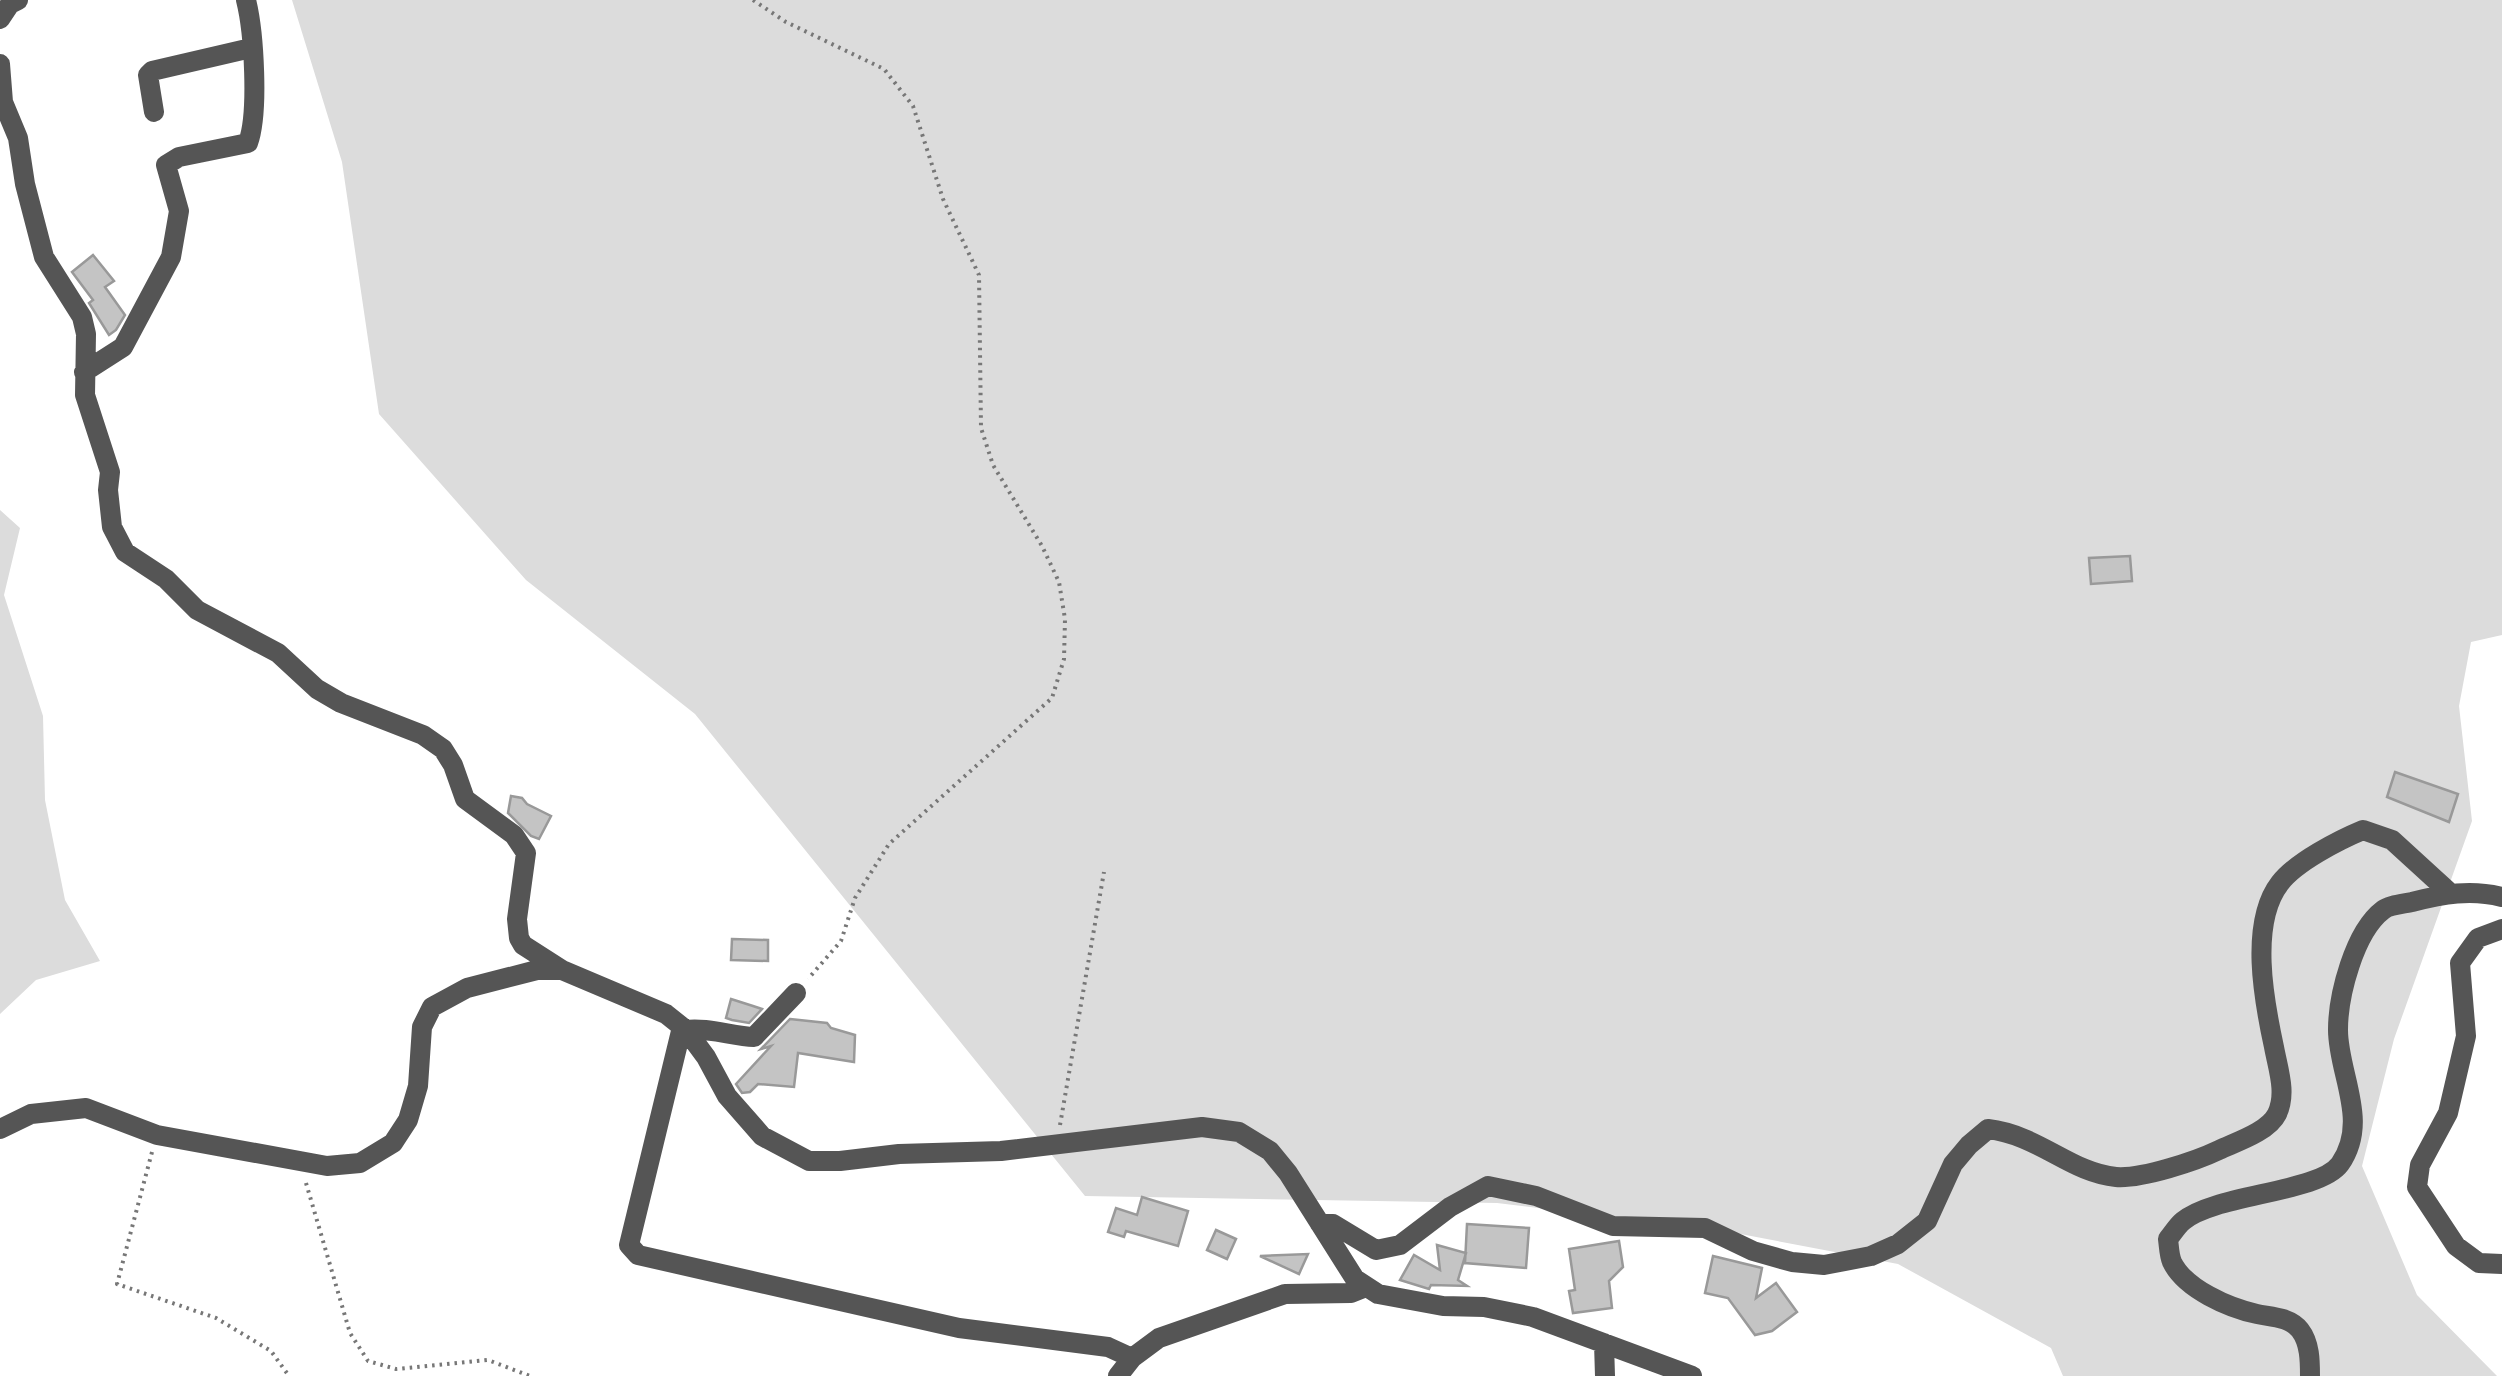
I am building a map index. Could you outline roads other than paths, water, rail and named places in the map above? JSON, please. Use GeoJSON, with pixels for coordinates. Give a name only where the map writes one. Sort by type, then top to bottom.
{"type":"FeatureCollection","features":[{"type":"Feature","properties":{"kind":"street"},"geometry":{"type":"LineString","coordinates":[[0,19],[10,4],[18,0]]}},
{"type":"Feature","properties":{"kind":"street"},"geometry":{"type":"LineString","coordinates":[[84,372],[123,347],[171,257],[179,210],[166,166],[179,157],[248,144],[253,119],[252,25],[246,0]]}},
{"type":"Feature","properties":{"kind":"street"},"geometry":{"type":"LineString","coordinates":[[154,112],[148,75],[152,71],[252,48]]}},
{"type":"Feature","properties":{"kind":"street"},"geometry":{"type":"LineString","coordinates":[[0,64],[3,102],[18,138],[44,257],[82,317],[86,334],[85,394],[110,472],[112,527],[124,552],[166,580],[197,610],[278,653],[317,689],[423,735],[443,749],[465,799],[521,842],[527,864],[518,938],[529,950],[562,970],[666,1014],[684,1029],[741,1114],[762,1136],[809,1161],[1001,1152],[1202,1127],[1239,1132],[1270,1151],[1355,1279],[1378,1294],[1443,1306],[1484,1306],[1534,1317],[1692,1376]]}},
{"type":"Feature","properties":{"kind":"street"},"geometry":{"type":"LineString","coordinates":[[1320,1224],[1333,1224],[1376,1250],[1400,1245],[1450,1207],[1488,1186],[1536,1196],[1613,1226],[1705,1228],[1753,1251],[1792,1262],[1824,1264],[1871,1256],[1898,1244],[1926,1222],[1953,1164],[1968,1145],[1988,1130],[2014,1132],[2064,1160],[2116,1177],[2190,1164],[2276,1118],[2282,1094],[2265,1006],[2262,925],[2280,883],[2330,844],[2363,830],[2392,840],[2450,893]]}},
{"type":"Feature","properties":{"kind":"street"},"geometry":{"type":"LineString","coordinates":[[2310,1376],[2310,1352],[2300,1330],[2287,1320],[2252,1313],[2184,1280],[2170,1260],[2168,1238],[2184,1220],[2214,1205],[2266,1194],[2339,1166],[2352,1133],[2352,1099],[2338,1030],[2348,968],[2363,934],[2384,909],[2450,893],[2482,892],[2502,897]]}},
{"type":"Feature","properties":{"kind":"street"},"geometry":{"type":"LineString","coordinates":[[2502,929],[2478,938],[2460,963],[2466,1036],[2448,1113],[2420,1165],[2417,1186],[2456,1246],[2479,1263],[2502,1264]]}},
{"type":"Feature","properties":{"kind":"street"},"geometry":{"type":"LineString","coordinates":[[0,1128],[32,1114],[86,1108],[157,1136],[327,1166],[360,1163],[382,1151],[402,1132],[418,1086],[422,1027],[426,1015],[440,1001],[467,988],[520,974],[562,970]]}},
{"type":"Feature","properties":{"kind":"street"},"geometry":{"type":"LineString","coordinates":[[684,1029],[754,1037],[796,993]]}},
{"type":"Feature","properties":{"kind":"street"},"geometry":{"type":"LineString","coordinates":[[684,1029],[629,1245],[638,1255],[959,1328],[1108,1347],[1132,1358]]}},
{"type":"Feature","properties":{"kind":"street"},"geometry":{"type":"LineString","coordinates":[[1118,1376],[1132,1358],[1159,1338],[1285,1294],[1351,1293],[1366,1287]]}},
{"type":"Feature","properties":{"kind":"street"},"geometry":{"type":"LineString","coordinates":[[1604,1343],[1605,1376]]}}]}
